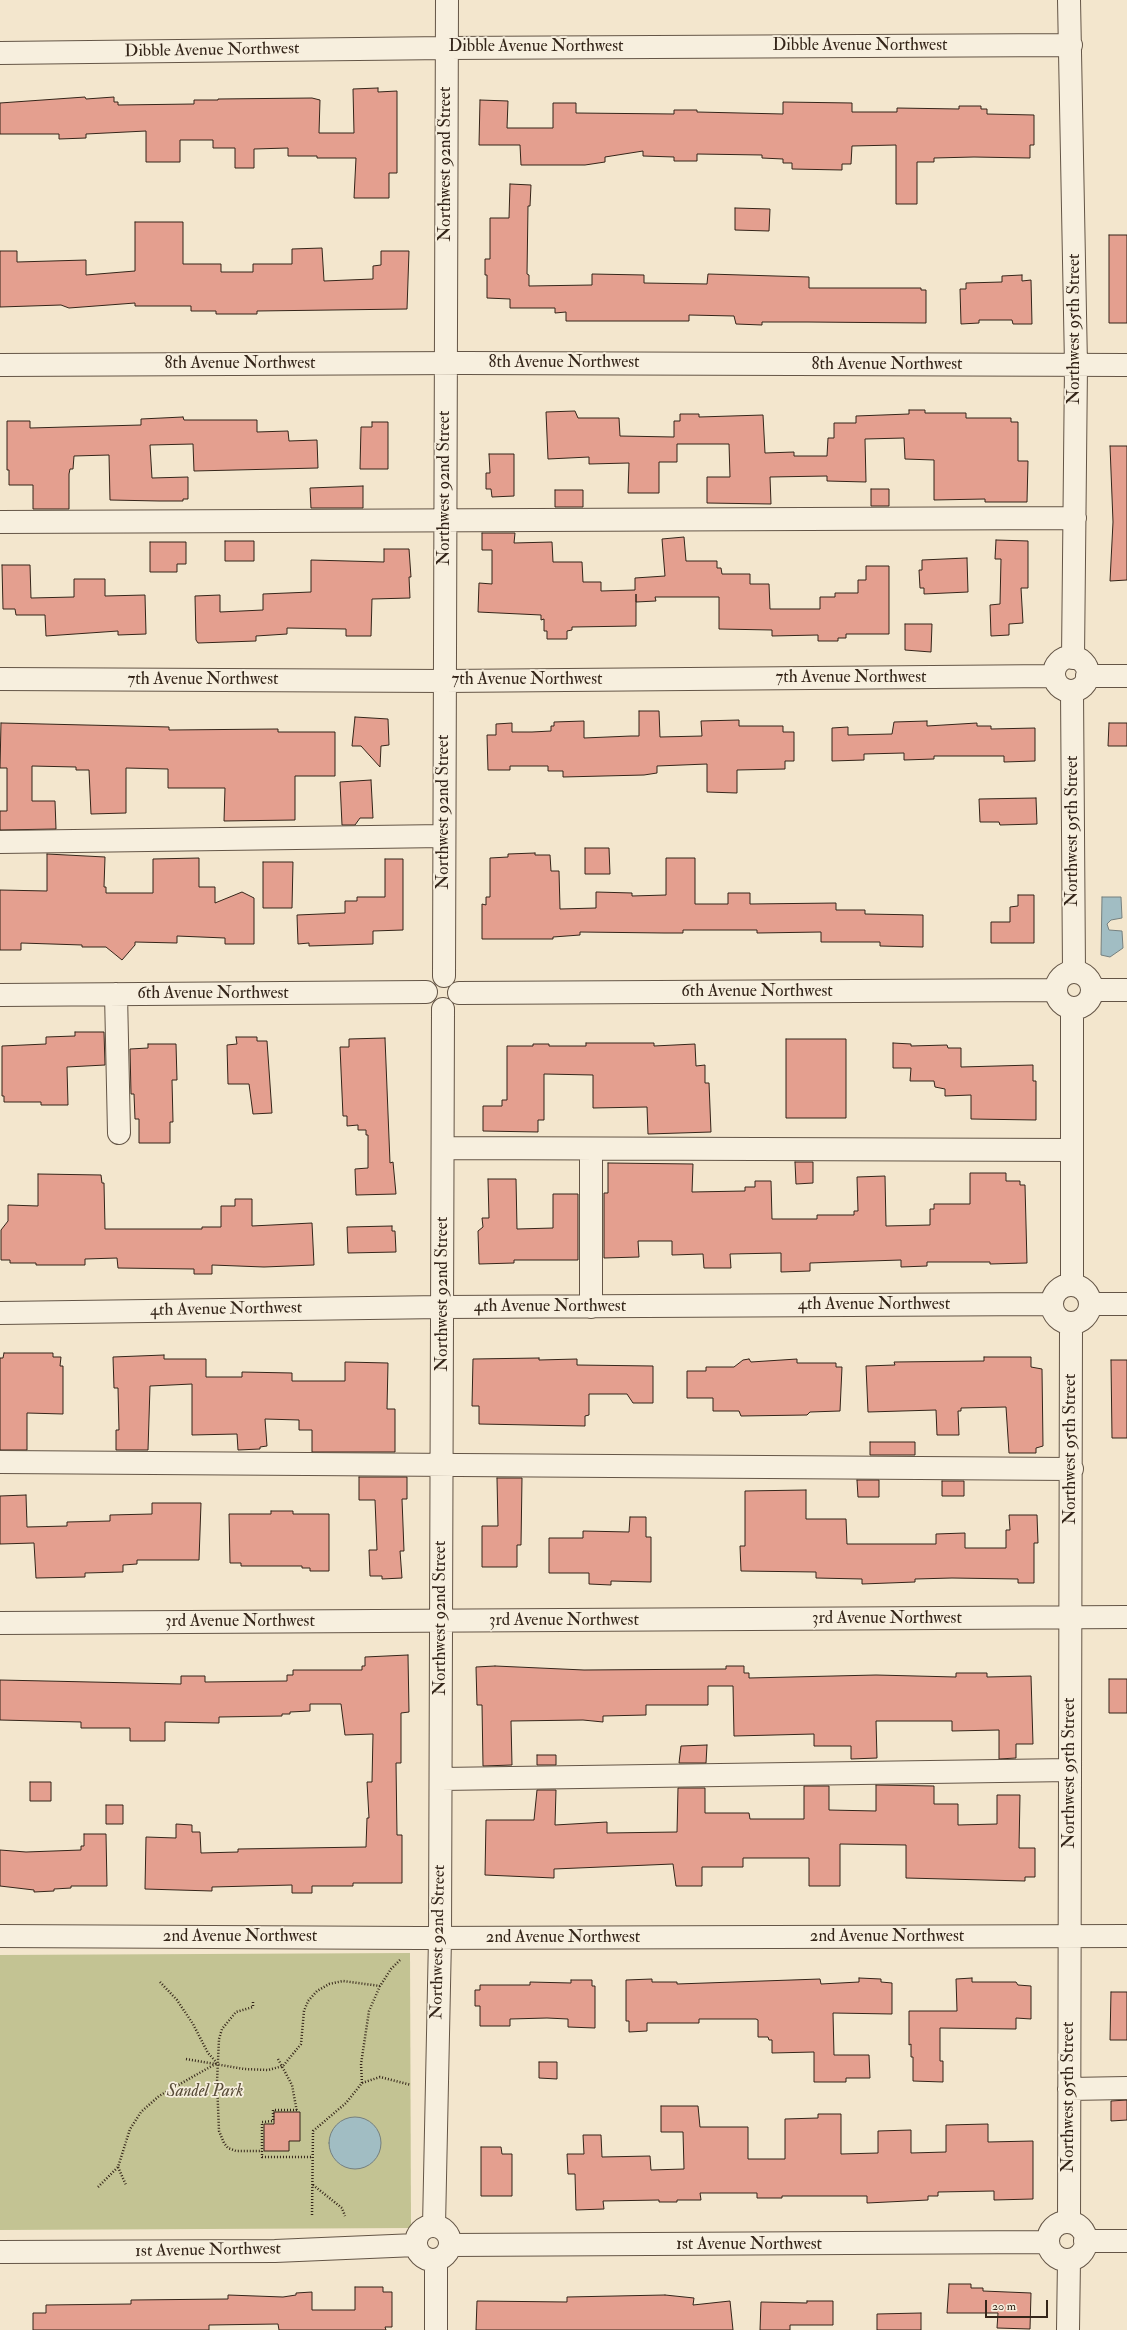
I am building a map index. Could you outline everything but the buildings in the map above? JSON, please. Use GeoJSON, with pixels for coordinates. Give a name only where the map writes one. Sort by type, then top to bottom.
{"type":"FeatureCollection","features":[{"type":"Feature","properties":{"kind":"street","name":"Northwest 92nd Street"},"geometry":{"type":"LineString","coordinates":[[444,976],[447,0]]}},
{"type":"Feature","properties":{"kind":"street","name":"Northwest 95th Street"},"geometry":{"type":"LineString","coordinates":[[1069,0],[1076,365],[1073,658]]}},
{"type":"Feature","properties":{"kind":"street","name":"Dibble Avenue Northwest"},"geometry":{"type":"LineString","coordinates":[[0,53],[447,48],[1071,45]]}},
{"type":"Feature","properties":{"kind":"street","name":"8th Avenue Northwest"},"geometry":{"type":"LineString","coordinates":[[0,365],[446,363],[1127,365]]}},
{"type":"Feature","properties":{"kind":"street"},"geometry":{"type":"LineString","coordinates":[[0,522],[445,522],[1075,518]]}},
{"type":"Feature","properties":{"kind":"street"},"geometry":{"type":"LineString","coordinates":[[1080,683],[1085,666],[1073,658],[1060,661],[1056,665],[1054,676],[1059,686],[1080,683],[1127,676]]}},
{"type":"Feature","properties":{"kind":"street","name":"7th Avenue Northwest"},"geometry":{"type":"LineString","coordinates":[[0,679],[445,681],[1054,676]]}},
{"type":"Feature","properties":{"kind":"street","name":"Northwest 95th Street"},"geometry":{"type":"LineString","coordinates":[[1074,972],[1080,683]]}},
{"type":"Feature","properties":{"kind":"street"},"geometry":{"type":"LineString","coordinates":[[0,842],[444,836]]}},
{"type":"Feature","properties":{"kind":"street"},"geometry":{"type":"LineString","coordinates":[[1074,972],[1088,978],[1092,990],[1088,1002],[1084,1006],[1072,1009],[1061,1004],[1056,990],[1061,977],[1074,972]]}},
{"type":"Feature","properties":{"kind":"street"},"geometry":{"type":"LineString","coordinates":[[444,976],[453,980],[459,993],[455,1004],[443,1009],[431,1004],[426,992],[433,980],[444,976]]}},
{"type":"Feature","properties":{"kind":"street","name":"6th Avenue Northwest"},"geometry":{"type":"LineString","coordinates":[[459,993],[1056,990]]}},
{"type":"Feature","properties":{"kind":"street"},"geometry":{"type":"LineString","coordinates":[[1092,990],[1127,990]]}},
{"type":"Feature","properties":{"kind":"street","name":"6th Avenue Northwest"},"geometry":{"type":"LineString","coordinates":[[0,995],[426,992]]}},
{"type":"Feature","properties":{"kind":"street"},"geometry":{"type":"LineString","coordinates":[[116,994],[119,1133]]}},
{"type":"Feature","properties":{"kind":"street","name":"Northwest 92nd Street"},"geometry":{"type":"LineString","coordinates":[[434,2226],[440,1938],[443,1009]]}},
{"type":"Feature","properties":{"kind":"street"},"geometry":{"type":"LineString","coordinates":[[1072,1009],[1072,1285]]}},
{"type":"Feature","properties":{"kind":"street"},"geometry":{"type":"LineString","coordinates":[[443,1148],[1072,1150]]}},
{"type":"Feature","properties":{"kind":"street"},"geometry":{"type":"LineString","coordinates":[[591,1149],[591,1307]]}},
{"type":"Feature","properties":{"kind":"street"},"geometry":{"type":"LineString","coordinates":[[1072,1285],[1086,1291],[1090,1304],[1086,1316],[1081,1321],[1071,1323],[1062,1321],[1056,1317],[1052,1304],[1054,1294],[1058,1289],[1072,1285]]}},
{"type":"Feature","properties":{"kind":"street","name":"4th Avenue Northwest"},"geometry":{"type":"LineString","coordinates":[[0,1313],[442,1307],[1052,1304]]}},
{"type":"Feature","properties":{"kind":"street"},"geometry":{"type":"LineString","coordinates":[[1090,1304],[1127,1304]]}},
{"type":"Feature","properties":{"kind":"street","name":"Northwest 95th Street"},"geometry":{"type":"LineString","coordinates":[[1069,2222],[1070,1618],[1072,1469],[1071,1323]]}},
{"type":"Feature","properties":{"kind":"street"},"geometry":{"type":"LineString","coordinates":[[0,1462],[1072,1469]]}},
{"type":"Feature","properties":{"kind":"street","name":"3rd Avenue Northwest"},"geometry":{"type":"LineString","coordinates":[[0,1623],[1127,1617]]}},
{"type":"Feature","properties":{"kind":"street"},"geometry":{"type":"LineString","coordinates":[[441,1779],[1070,1770]]}},
{"type":"Feature","properties":{"kind":"street","name":"2nd Avenue Northwest"},"geometry":{"type":"LineString","coordinates":[[0,1936],[440,1938],[1127,1936]]}},
{"type":"Feature","properties":{"kind":"street"},"geometry":{"type":"LineString","coordinates":[[1069,2089],[1127,2088]]}},
{"type":"Feature","properties":{"kind":"street"},"geometry":{"type":"LineString","coordinates":[[1069,2222],[1081,2228],[1085,2241],[1079,2255],[1069,2260],[1063,2260],[1052,2254],[1048,2242],[1052,2230],[1063,2223],[1069,2222]]}},
{"type":"Feature","properties":{"kind":"street"},"geometry":{"type":"LineString","coordinates":[[436,2330],[443,2252],[448,2235],[445,2230],[434,2226],[423,2230],[416,2239],[416,2245],[421,2256],[426,2259],[443,2252]]}},
{"type":"Feature","properties":{"kind":"street"},"geometry":{"type":"LineString","coordinates":[[1085,2241],[1127,2241]]}},
{"type":"Feature","properties":{"kind":"street","name":"1st Avenue Northwest"},"geometry":{"type":"LineString","coordinates":[[443,2252],[1048,2242]]}},
{"type":"Feature","properties":{"kind":"street","name":"1st Avenue Northwest"},"geometry":{"type":"LineString","coordinates":[[0,2252],[275,2251],[416,2245]]}},
{"type":"Feature","properties":{"kind":"street"},"geometry":{"type":"LineString","coordinates":[[1068,2330],[1069,2260]]}},
{"type":"Feature","properties":{"kind":"path"},"geometry":{"type":"LineString","coordinates":[[362,2083],[361,2064],[369,2011],[380,1986],[391,1969],[401,1960]]}},
{"type":"Feature","properties":{"kind":"path"},"geometry":{"type":"LineString","coordinates":[[186,2059],[217,2063],[244,2069],[268,2070],[283,2066],[294,2055],[301,2044],[304,2011],[308,2001],[317,1991],[329,1984],[343,1981],[380,1986]]}},
{"type":"Feature","properties":{"kind":"path"},"geometry":{"type":"LineString","coordinates":[[160,1982],[177,2000],[193,2024],[208,2053],[217,2063]]}},
{"type":"Feature","properties":{"kind":"path"},"geometry":{"type":"LineString","coordinates":[[252,2002],[253,2007],[236,2012],[222,2029],[219,2039],[217,2063],[219,2131],[228,2148],[236,2152],[262,2152]]}},
{"type":"Feature","properties":{"kind":"path"},"geometry":{"type":"LineString","coordinates":[[278,2059],[283,2066],[294,2094],[296,2111],[274,2110],[274,2121],[262,2122],[262,2157],[313,2157]]}},
{"type":"Feature","properties":{"kind":"path"},"geometry":{"type":"LineString","coordinates":[[98,2187],[118,2167],[130,2129],[141,2112],[159,2096],[217,2063]]}},
{"type":"Feature","properties":{"kind":"path"},"geometry":{"type":"LineString","coordinates":[[312,2215],[313,2131],[346,2103],[362,2083],[380,2077],[411,2085]]}},
{"type":"Feature","properties":{"kind":"path"},"geometry":{"type":"LineString","coordinates":[[118,2167],[126,2185]]}},
{"type":"Feature","properties":{"kind":"path"},"geometry":{"type":"LineString","coordinates":[[313,2185],[342,2208],[345,2216]]}},
{"type":"Feature","properties":{"kind":"green space","name":"Sandel Park"},"geometry":{"type":"Polygon","coordinates":[[[410,1953],[411,2228],[0,2230],[0,1955],[410,1953]]]}},
{"type":"Feature","properties":{"kind":"water"},"geometry":{"type":"Polygon","coordinates":[[[1102,897],[1121,897],[1122,918],[1111,920],[1107,924],[1109,930],[1122,931],[1123,948],[1110,957],[1101,955],[1102,897]]]}},
{"type":"Feature","properties":{"kind":"water"},"geometry":{"type":"Polygon","coordinates":[[[350,2117],[360,2117],[374,2124],[381,2138],[381,2148],[374,2162],[360,2169],[350,2169],[340,2165],[333,2158],[329,2148],[329,2138],[333,2128],[340,2121],[350,2117]]]}}]}
